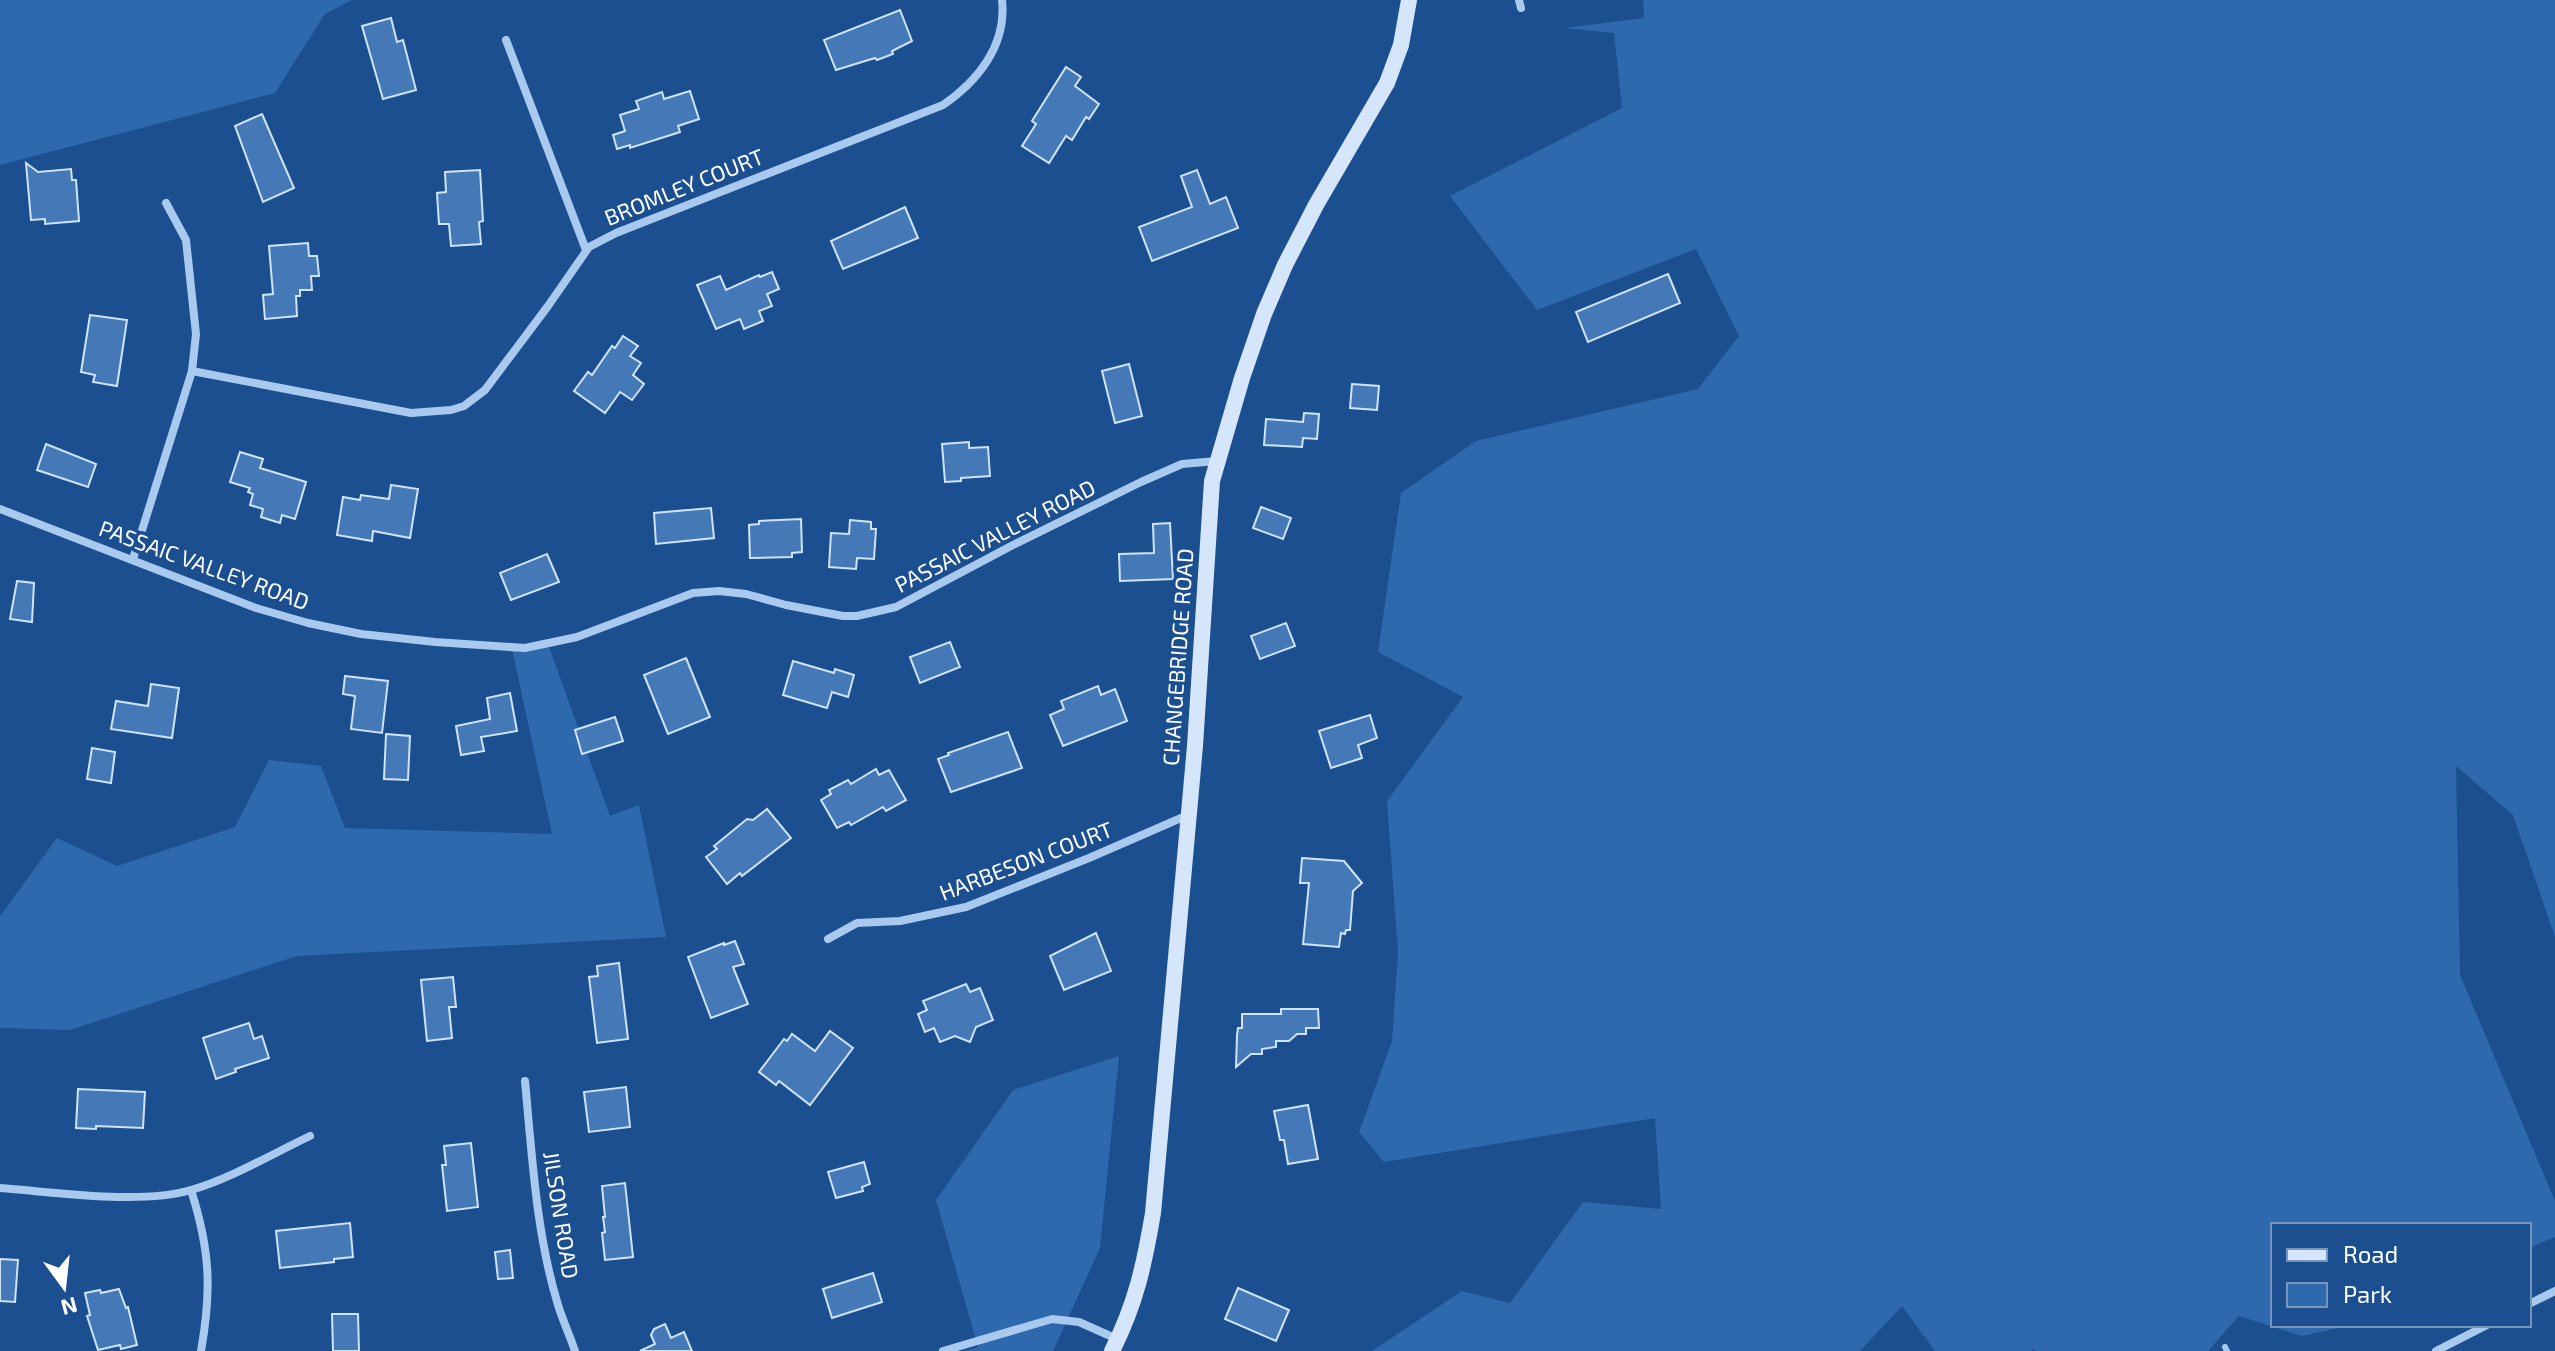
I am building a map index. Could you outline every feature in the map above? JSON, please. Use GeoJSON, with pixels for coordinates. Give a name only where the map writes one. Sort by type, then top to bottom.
{"type":"FeatureCollection","features":[{"type":"Feature","properties":{"kind":"main road","name":"CHANGEBRIDGE ROAD"},"geometry":{"type":"LineString","coordinates":[[1114,1345],[1130,1315],[1143,1270],[1153,1213],[1189,815],[1212,481],[1264,314],[1316,205],[1387,83],[1401,45],[1409,0]]}},
{"type":"Feature","properties":{"kind":"street","name":"BROMLEY COURT"},"geometry":{"type":"LineString","coordinates":[[192,371],[411,413],[451,410],[476,399],[548,306],[586,250],[616,233],[943,105],[974,80],[996,46],[1002,20],[1002,0]]}},
{"type":"Feature","properties":{"kind":"street"},"geometry":{"type":"LineString","coordinates":[[506,40],[586,250]]}},
{"type":"Feature","properties":{"kind":"street"},"geometry":{"type":"LineString","coordinates":[[133,559],[192,371],[196,334],[186,240],[166,203]]}},
{"type":"Feature","properties":{"kind":"street","name":"PASSAIC VALLEY ROAD"},"geometry":{"type":"LineString","coordinates":[[0,509],[256,608],[308,623],[361,634],[525,648],[577,637],[693,593],[719,591],[746,594],[843,616],[896,607],[1141,482],[1182,464],[1218,461]]}},
{"type":"Feature","properties":{"kind":"street","name":"HARBESON COURT"},"geometry":{"type":"LineString","coordinates":[[828,939],[857,923],[900,921],[966,907],[1096,856],[1189,815]]}},
{"type":"Feature","properties":{"kind":"street","name":"JILSON ROAD"},"geometry":{"type":"LineString","coordinates":[[525,1081],[545,1252],[558,1305],[575,1351]]}},
{"type":"Feature","properties":{"kind":"street"},"geometry":{"type":"LineString","coordinates":[[0,1188],[131,1196],[191,1190],[310,1136]]}},
{"type":"Feature","properties":{"kind":"street"},"geometry":{"type":"LineString","coordinates":[[191,1190],[203,1228],[208,1266],[209,1300],[201,1351]]}},
{"type":"Feature","properties":{"kind":"street"},"geometry":{"type":"LineString","coordinates":[[2531,1303],[2555,1291]]}},
{"type":"Feature","properties":{"kind":"street"},"geometry":{"type":"LineString","coordinates":[[943,1351],[1052,1319],[1079,1322],[1114,1345]]}},
{"type":"Feature","properties":{"kind":"street"},"geometry":{"type":"LineString","coordinates":[[2436,1351],[2483,1327]]}},
{"type":"Feature","properties":{"kind":"green space"},"geometry":{"type":"Polygon","coordinates":[[[0,0],[352,0],[325,14],[275,93],[0,165],[0,0]]]}},
{"type":"Feature","properties":{"kind":"green space"},"geometry":{"type":"Polygon","coordinates":[[[1643,0],[2555,0],[2555,937],[2513,815],[2456,766],[2460,975],[2555,1201],[2555,1237],[2531,1247],[2531,1223],[2271,1223],[2271,1326],[2239,1316],[2208,1351],[1935,1351],[1902,1306],[1860,1351],[1372,1351],[1462,1291],[1510,1303],[1583,1202],[1661,1209],[1655,1118],[1384,1162],[1359,1132],[1392,1041],[1398,952],[1387,801],[1463,697],[1378,652],[1401,493],[1476,441],[1698,389],[1739,336],[1696,249],[1537,310],[1450,196],[1622,108],[1614,33],[1564,28],[1644,18],[1643,0]]]}},
{"type":"Feature","properties":{"kind":"green space"},"geometry":{"type":"Polygon","coordinates":[[[548,644],[610,816],[639,805],[666,937],[297,956],[70,1030],[0,1028],[0,916],[57,838],[117,866],[235,827],[269,760],[321,766],[345,828],[552,834],[512,649],[548,644]]]}},
{"type":"Feature","properties":{"kind":"green space"},"geometry":{"type":"Polygon","coordinates":[[[1119,1056],[1100,1248],[1053,1351],[965,1351],[978,1347],[936,1200],[1013,1090],[1119,1056]]]}},
{"type":"Feature","properties":{"kind":"green space"},"geometry":{"type":"Polygon","coordinates":[[[2274,1327],[2343,1327],[2302,1336],[2274,1327]]]}},
{"type":"Feature","properties":{"kind":"building"},"geometry":{"type":"Polygon","coordinates":[[[900,10],[912,41],[892,51],[893,54],[836,70],[824,40],[900,10]]]}},
{"type":"Feature","properties":{"kind":"building"},"geometry":{"type":"Polygon","coordinates":[[[391,18],[397,42],[403,40],[416,90],[383,99],[362,26],[391,18]]]}},
{"type":"Feature","properties":{"kind":"building"},"geometry":{"type":"Polygon","coordinates":[[[1066,67],[1081,77],[1075,86],[1099,104],[1089,119],[1086,117],[1072,140],[1066,136],[1049,163],[1022,146],[1036,124],[1032,121],[1066,67]]]}},
{"type":"Feature","properties":{"kind":"building"},"geometry":{"type":"Polygon","coordinates":[[[690,91],[699,119],[678,126],[680,132],[630,148],[630,145],[617,149],[613,135],[625,131],[620,115],[639,109],[636,101],[662,92],[664,99],[690,91]]]}},
{"type":"Feature","properties":{"kind":"building"},"geometry":{"type":"Polygon","coordinates":[[[262,114],[294,188],[263,202],[235,126],[262,114]]]}},
{"type":"Feature","properties":{"kind":"building"},"geometry":{"type":"Polygon","coordinates":[[[26,163],[38,172],[71,169],[72,180],[76,180],[79,221],[45,224],[45,219],[31,220],[26,163]]]}},
{"type":"Feature","properties":{"kind":"building"},"geometry":{"type":"Polygon","coordinates":[[[480,170],[481,244],[451,246],[449,224],[439,224],[437,193],[446,192],[445,172],[480,170]]]}},
{"type":"Feature","properties":{"kind":"building"},"geometry":{"type":"Polygon","coordinates":[[[1197,170],[1210,204],[1226,197],[1238,228],[1152,261],[1139,227],[1192,207],[1181,176],[1197,170]]]}},
{"type":"Feature","properties":{"kind":"building"},"geometry":{"type":"Polygon","coordinates":[[[905,207],[918,238],[843,269],[831,241],[905,207]]]}},
{"type":"Feature","properties":{"kind":"building"},"geometry":{"type":"Polygon","coordinates":[[[308,243],[309,256],[317,256],[319,276],[311,276],[312,290],[300,290],[300,296],[296,296],[297,316],[265,319],[263,295],[273,294],[269,246],[308,243]]]}},
{"type":"Feature","properties":{"kind":"building"},"geometry":{"type":"Polygon","coordinates":[[[772,272],[779,289],[767,294],[772,306],[759,311],[763,321],[744,329],[740,319],[716,329],[697,285],[720,276],[726,290],[772,272]]]}},
{"type":"Feature","properties":{"kind":"building"},"geometry":{"type":"Polygon","coordinates":[[[1668,274],[1680,303],[1588,342],[1576,312],[1668,274]]]}},
{"type":"Feature","properties":{"kind":"building"},"geometry":{"type":"Polygon","coordinates":[[[90,315],[127,320],[117,386],[93,382],[95,375],[81,372],[90,315]]]}},
{"type":"Feature","properties":{"kind":"building"},"geometry":{"type":"Polygon","coordinates":[[[623,336],[638,346],[630,356],[641,363],[633,375],[644,384],[632,400],[620,392],[605,413],[574,391],[588,372],[592,375],[623,336]]]}},
{"type":"Feature","properties":{"kind":"building"},"geometry":{"type":"Polygon","coordinates":[[[1129,364],[1142,416],[1115,423],[1102,371],[1129,364]]]}},
{"type":"Feature","properties":{"kind":"building"},"geometry":{"type":"Polygon","coordinates":[[[1352,384],[1379,386],[1377,410],[1350,408],[1352,384]]]}},
{"type":"Feature","properties":{"kind":"building"},"geometry":{"type":"Polygon","coordinates":[[[1304,413],[1319,414],[1317,439],[1303,438],[1302,447],[1264,445],[1266,419],[1303,422],[1304,413]]]}},
{"type":"Feature","properties":{"kind":"building"},"geometry":{"type":"Polygon","coordinates":[[[969,442],[969,448],[988,447],[990,476],[945,482],[942,444],[969,442]]]}},
{"type":"Feature","properties":{"kind":"building"},"geometry":{"type":"Polygon","coordinates":[[[46,444],[96,464],[88,487],[37,470],[46,444]]]}},
{"type":"Feature","properties":{"kind":"building"},"geometry":{"type":"Polygon","coordinates":[[[240,452],[263,459],[260,468],[306,482],[295,519],[282,515],[280,523],[261,517],[263,509],[250,505],[253,494],[248,492],[250,488],[230,482],[240,452]]]}},
{"type":"Feature","properties":{"kind":"building"},"geometry":{"type":"Polygon","coordinates":[[[391,485],[418,489],[410,538],[373,531],[372,541],[337,535],[343,497],[360,500],[361,495],[389,499],[391,485]]]}},
{"type":"Feature","properties":{"kind":"building"},"geometry":{"type":"Polygon","coordinates":[[[1261,507],[1291,518],[1283,539],[1253,528],[1261,507]]]}},
{"type":"Feature","properties":{"kind":"building"},"geometry":{"type":"Polygon","coordinates":[[[711,508],[714,538],[656,544],[654,513],[711,508]]]}},
{"type":"Feature","properties":{"kind":"building"},"geometry":{"type":"Polygon","coordinates":[[[801,519],[802,552],[792,553],[792,557],[750,558],[749,525],[759,524],[759,521],[801,519]]]}},
{"type":"Feature","properties":{"kind":"building"},"geometry":{"type":"Polygon","coordinates":[[[850,520],[871,522],[871,529],[876,529],[874,559],[857,558],[856,569],[829,567],[831,533],[849,534],[850,520]]]}},
{"type":"Feature","properties":{"kind":"building"},"geometry":{"type":"Polygon","coordinates":[[[1170,523],[1173,579],[1120,581],[1119,554],[1154,553],[1153,524],[1170,523]]]}},
{"type":"Feature","properties":{"kind":"building"},"geometry":{"type":"Polygon","coordinates":[[[547,554],[559,582],[511,600],[500,573],[547,554]]]}},
{"type":"Feature","properties":{"kind":"building"},"geometry":{"type":"Polygon","coordinates":[[[17,581],[34,583],[32,622],[10,619],[17,581]]]}},
{"type":"Feature","properties":{"kind":"building"},"geometry":{"type":"Polygon","coordinates":[[[1286,623],[1295,646],[1260,659],[1251,636],[1286,623]]]}},
{"type":"Feature","properties":{"kind":"building"},"geometry":{"type":"Polygon","coordinates":[[[950,642],[960,667],[920,683],[910,657],[950,642]]]}},
{"type":"Feature","properties":{"kind":"building"},"geometry":{"type":"Polygon","coordinates":[[[686,658],[710,717],[668,734],[644,675],[686,658]]]}},
{"type":"Feature","properties":{"kind":"building"},"geometry":{"type":"Polygon","coordinates":[[[793,661],[834,673],[835,669],[854,675],[848,697],[832,692],[827,708],[783,695],[793,661]]]}},
{"type":"Feature","properties":{"kind":"building"},"geometry":{"type":"Polygon","coordinates":[[[345,676],[388,681],[382,733],[351,729],[355,696],[343,694],[345,676]]]}},
{"type":"Feature","properties":{"kind":"building"},"geometry":{"type":"Polygon","coordinates":[[[151,684],[179,688],[172,738],[111,729],[116,701],[148,706],[151,684]]]}},
{"type":"Feature","properties":{"kind":"building"},"geometry":{"type":"Polygon","coordinates":[[[1098,686],[1101,695],[1115,689],[1127,721],[1063,746],[1050,715],[1064,709],[1061,701],[1098,686]]]}},
{"type":"Feature","properties":{"kind":"building"},"geometry":{"type":"Polygon","coordinates":[[[510,693],[517,731],[481,737],[484,751],[461,755],[456,726],[490,719],[487,698],[510,693]]]}},
{"type":"Feature","properties":{"kind":"building"},"geometry":{"type":"Polygon","coordinates":[[[1370,715],[1377,738],[1358,745],[1362,758],[1331,768],[1319,731],[1370,715]]]}},
{"type":"Feature","properties":{"kind":"building"},"geometry":{"type":"Polygon","coordinates":[[[615,717],[623,741],[582,754],[575,730],[615,717]]]}},
{"type":"Feature","properties":{"kind":"building"},"geometry":{"type":"Polygon","coordinates":[[[1008,732],[1022,768],[951,792],[938,759],[1008,732]]]}},
{"type":"Feature","properties":{"kind":"building"},"geometry":{"type":"Polygon","coordinates":[[[386,734],[410,736],[408,780],[384,779],[386,734]]]}},
{"type":"Feature","properties":{"kind":"building"},"geometry":{"type":"Polygon","coordinates":[[[92,748],[115,752],[111,783],[87,779],[92,748]]]}},
{"type":"Feature","properties":{"kind":"building"},"geometry":{"type":"Polygon","coordinates":[[[876,769],[879,775],[889,770],[906,800],[886,811],[883,807],[851,825],[849,822],[837,828],[821,800],[831,794],[829,790],[848,780],[851,784],[876,769]]]}},
{"type":"Feature","properties":{"kind":"building"},"geometry":{"type":"Polygon","coordinates":[[[767,809],[791,838],[727,884],[706,857],[717,849],[714,846],[747,819],[753,820],[767,809]]]}},
{"type":"Feature","properties":{"kind":"building"},"geometry":{"type":"Polygon","coordinates":[[[1302,858],[1344,861],[1362,883],[1353,891],[1350,930],[1341,933],[1339,947],[1303,944],[1309,883],[1300,883],[1302,858]]]}},
{"type":"Feature","properties":{"kind":"building"},"geometry":{"type":"Polygon","coordinates":[[[1096,933],[1111,971],[1064,990],[1050,956],[1096,933]]]}},
{"type":"Feature","properties":{"kind":"building"},"geometry":{"type":"Polygon","coordinates":[[[735,941],[744,964],[733,967],[748,1004],[711,1018],[688,957],[735,941]]]}},
{"type":"Feature","properties":{"kind":"building"},"geometry":{"type":"Polygon","coordinates":[[[619,963],[628,1039],[597,1043],[589,977],[598,976],[597,966],[619,963]]]}},
{"type":"Feature","properties":{"kind":"building"},"geometry":{"type":"Polygon","coordinates":[[[453,977],[456,1007],[449,1007],[452,1038],[427,1041],[421,980],[453,977]]]}},
{"type":"Feature","properties":{"kind":"building"},"geometry":{"type":"Polygon","coordinates":[[[966,984],[970,992],[980,988],[993,1020],[976,1027],[970,1042],[955,1036],[940,1042],[934,1028],[925,1032],[918,1014],[927,1010],[923,1001],[966,984]]]}},
{"type":"Feature","properties":{"kind":"building"},"geometry":{"type":"Polygon","coordinates":[[[1281,1009],[1318,1009],[1319,1028],[1306,1028],[1306,1034],[1297,1034],[1289,1041],[1276,1041],[1276,1047],[1262,1049],[1262,1054],[1251,1054],[1236,1067],[1237,1035],[1238,1028],[1242,1028],[1242,1014],[1281,1014],[1281,1009]]]}},
{"type":"Feature","properties":{"kind":"building"},"geometry":{"type":"Polygon","coordinates":[[[249,1023],[254,1039],[262,1036],[269,1058],[216,1079],[203,1038],[249,1023]]]}},
{"type":"Feature","properties":{"kind":"building"},"geometry":{"type":"Polygon","coordinates":[[[830,1031],[853,1048],[810,1105],[779,1081],[776,1085],[759,1072],[784,1039],[787,1041],[792,1034],[815,1051],[830,1031]]]}},
{"type":"Feature","properties":{"kind":"building"},"geometry":{"type":"Polygon","coordinates":[[[626,1087],[630,1127],[589,1132],[584,1092],[626,1087]]]}},
{"type":"Feature","properties":{"kind":"building"},"geometry":{"type":"Polygon","coordinates":[[[78,1089],[145,1092],[143,1128],[76,1128],[78,1089]]]}},
{"type":"Feature","properties":{"kind":"building"},"geometry":{"type":"Polygon","coordinates":[[[1308,1105],[1318,1159],[1288,1164],[1274,1111],[1308,1105]]]}},
{"type":"Feature","properties":{"kind":"building"},"geometry":{"type":"Polygon","coordinates":[[[471,1143],[478,1207],[447,1211],[442,1165],[446,1165],[444,1146],[471,1143]]]}},
{"type":"Feature","properties":{"kind":"building"},"geometry":{"type":"Polygon","coordinates":[[[864,1162],[870,1184],[862,1187],[863,1191],[836,1198],[828,1172],[864,1162]]]}},
{"type":"Feature","properties":{"kind":"building"},"geometry":{"type":"Polygon","coordinates":[[[625,1183],[633,1257],[605,1260],[602,1186],[625,1183]]]}},
{"type":"Feature","properties":{"kind":"building"},"geometry":{"type":"Polygon","coordinates":[[[350,1223],[353,1257],[280,1268],[276,1231],[350,1223]]]}},
{"type":"Feature","properties":{"kind":"building"},"geometry":{"type":"Polygon","coordinates":[[[510,1250],[513,1278],[498,1279],[495,1252],[510,1250]]]}},
{"type":"Feature","properties":{"kind":"building"},"geometry":{"type":"Polygon","coordinates":[[[0,1259],[18,1260],[15,1302],[0,1301],[0,1259]]]}},
{"type":"Feature","properties":{"kind":"building"},"geometry":{"type":"Polygon","coordinates":[[[873,1273],[882,1302],[832,1318],[823,1289],[873,1273]]]}},
{"type":"Feature","properties":{"kind":"building"},"geometry":{"type":"Polygon","coordinates":[[[1238,1288],[1289,1310],[1276,1341],[1225,1319],[1238,1288]]]}},
{"type":"Feature","properties":{"kind":"building"},"geometry":{"type":"Polygon","coordinates":[[[119,1289],[128,1307],[137,1345],[98,1350],[87,1316],[90,1315],[85,1293],[119,1289]]]}},
{"type":"Feature","properties":{"kind":"building"},"geometry":{"type":"Polygon","coordinates":[[[332,1314],[358,1314],[359,1351],[333,1351],[332,1314]]]}},
{"type":"Feature","properties":{"kind":"building"},"geometry":{"type":"Polygon","coordinates":[[[665,1324],[671,1338],[684,1332],[692,1351],[640,1351],[655,1344],[651,1335],[654,1329],[665,1324]]]}}]}
